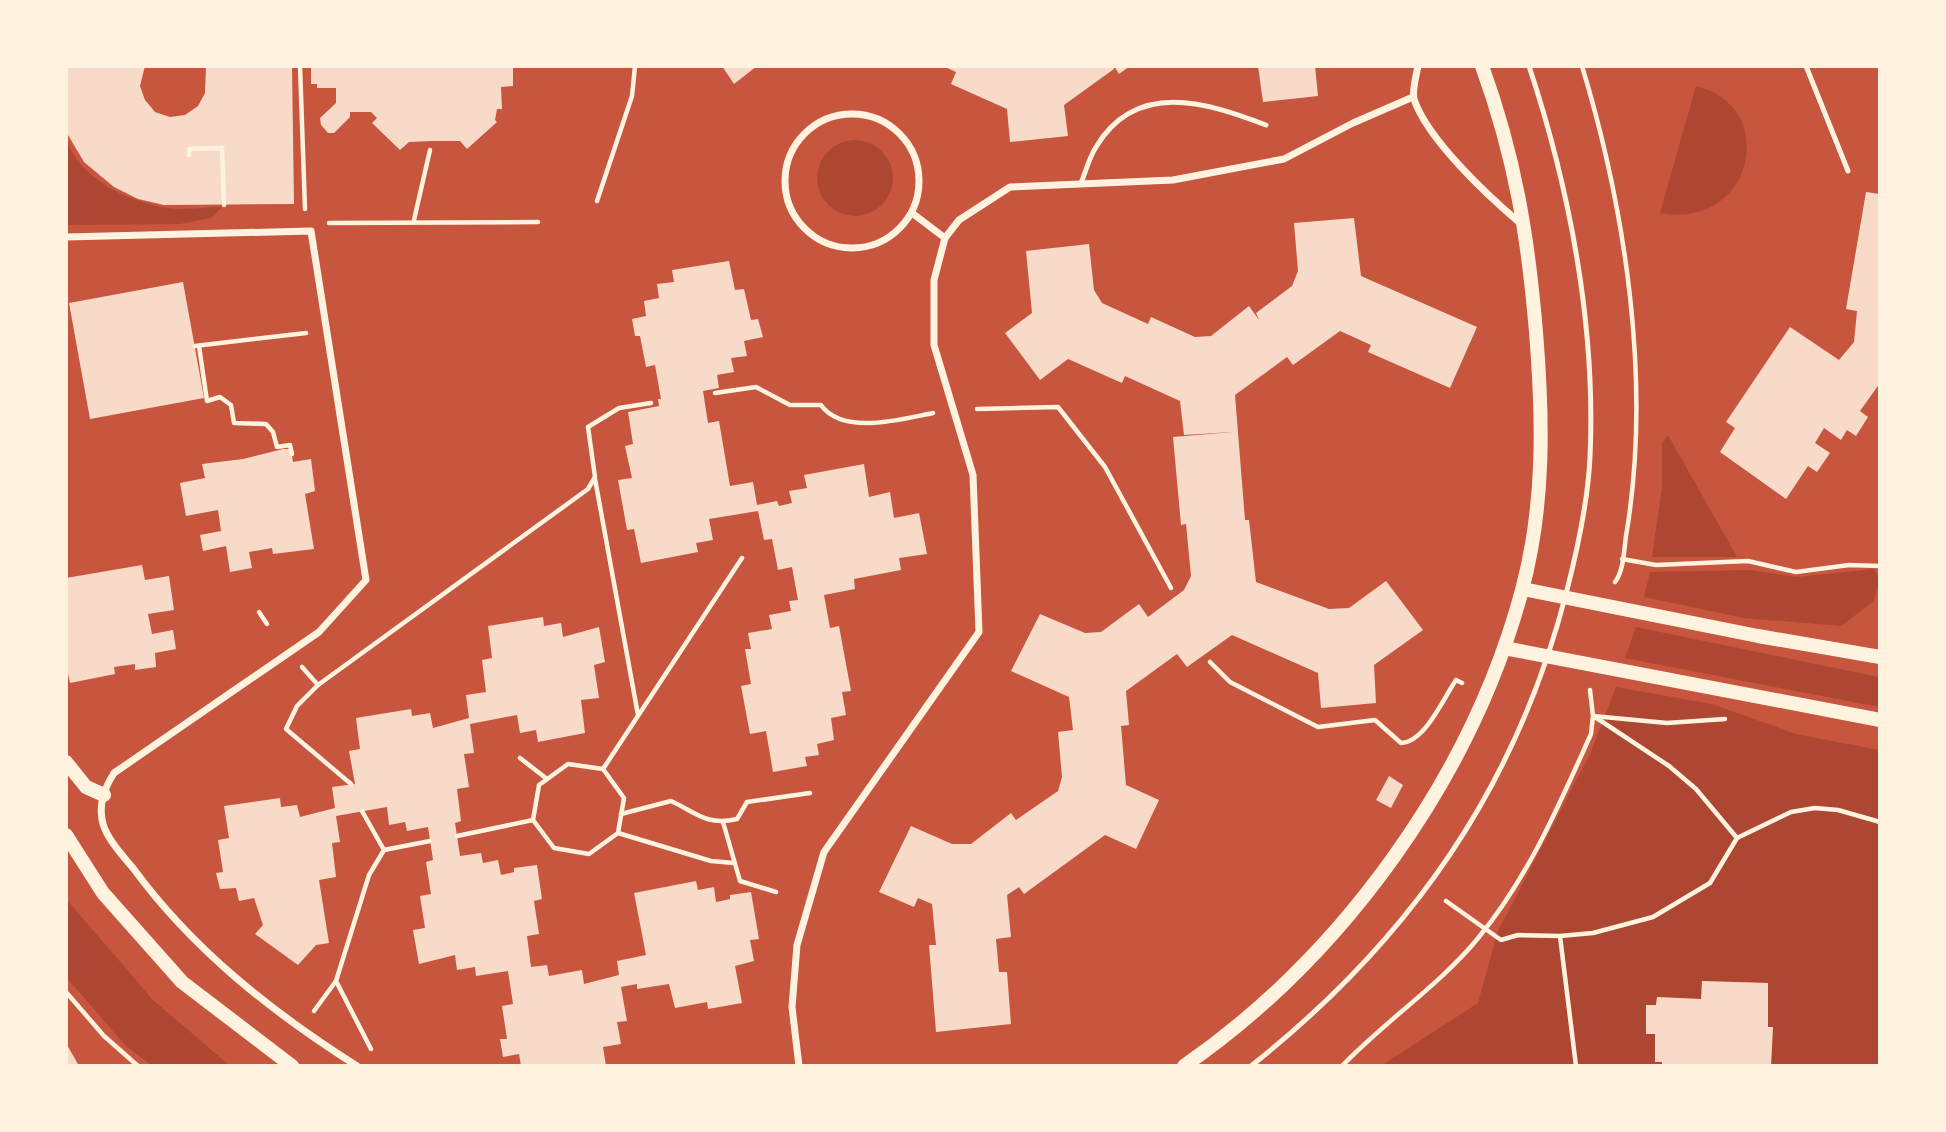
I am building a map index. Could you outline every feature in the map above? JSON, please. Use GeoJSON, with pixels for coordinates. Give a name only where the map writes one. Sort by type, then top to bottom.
{"type":"FeatureCollection","features":[{"type":"Feature","properties":{"kind":"main road"},"geometry":{"type":"LineString","coordinates":[[1184,1066],[1275,994],[1351,913],[1413,830],[1486,692],[1504,648],[1522,589],[1537,510],[1542,460],[1541,390],[1526,228],[1515,169],[1482,66]]}},
{"type":"Feature","properties":{"kind":"main road"},"geometry":{"type":"LineString","coordinates":[[1522,589],[1880,657]]}},
{"type":"Feature","properties":{"kind":"main road"},"geometry":{"type":"LineString","coordinates":[[1504,648],[1880,720]]}},
{"type":"Feature","properties":{"kind":"main road"},"geometry":{"type":"LineString","coordinates":[[66,762],[86,787],[104,795]]}},
{"type":"Feature","properties":{"kind":"main road"},"geometry":{"type":"LineString","coordinates":[[66,835],[103,893],[182,982],[292,1066]]}},
{"type":"Feature","properties":{"kind":"street"},"geometry":{"type":"LineString","coordinates":[[1418,66],[1413,97],[1438,139],[1491,198],[1526,228]]}},
{"type":"Feature","properties":{"kind":"street"},"geometry":{"type":"LineString","coordinates":[[799,1066],[792,1007],[797,945],[824,852],[979,632],[972,475],[934,345],[934,281],[945,238],[959,220],[1010,187],[1174,180],[1284,159],[1353,122],[1413,97]]}},
{"type":"Feature","properties":{"kind":"street"},"geometry":{"type":"LineString","coordinates":[[849,114],[872,117],[893,127],[910,145],[918,166],[920,190],[912,213],[898,231],[878,244],[855,249],[832,246],[810,235],[795,217],[786,196],[785,172],[792,150],[806,131],[826,118],[849,114]]}},
{"type":"Feature","properties":{"kind":"street"},"geometry":{"type":"LineString","coordinates":[[912,213],[945,238]]}},
{"type":"Feature","properties":{"kind":"street"},"geometry":{"type":"LineString","coordinates":[[66,237],[311,231],[366,580],[319,632],[114,773],[101,805],[104,824],[112,841],[151,894],[224,970],[316,1040],[357,1066]]}},
{"type":"Feature","properties":{"kind":"lane"},"geometry":{"type":"LineString","coordinates":[[1251,1066],[1310,1019],[1380,946],[1428,887],[1471,825],[1502,766],[1548,657],[1586,498],[1590,459],[1591,391],[1585,324],[1560,171],[1529,66]]}},
{"type":"Feature","properties":{"kind":"lane"},"geometry":{"type":"LineString","coordinates":[[1806,66],[1848,171]]}},
{"type":"Feature","properties":{"kind":"lane"},"geometry":{"type":"LineString","coordinates":[[1081,183],[1096,147],[1121,117],[1160,101],[1218,107],[1266,125]]}},
{"type":"Feature","properties":{"kind":"path"},"geometry":{"type":"LineString","coordinates":[[300,66],[304,221]]}},
{"type":"Feature","properties":{"kind":"path"},"geometry":{"type":"LineString","coordinates":[[597,201],[632,96],[635,66]]}},
{"type":"Feature","properties":{"kind":"path"},"geometry":{"type":"LineString","coordinates":[[1582,66],[1616,208],[1631,330],[1637,441],[1619,577]]}},
{"type":"Feature","properties":{"kind":"path"},"geometry":{"type":"LineString","coordinates":[[189,155],[189,149],[222,148],[224,205]]}},
{"type":"Feature","properties":{"kind":"path"},"geometry":{"type":"LineString","coordinates":[[430,150],[414,220],[538,222]]}},
{"type":"Feature","properties":{"kind":"path"},"geometry":{"type":"LineString","coordinates":[[302,163],[305,212]]}},
{"type":"Feature","properties":{"kind":"path"},"geometry":{"type":"LineString","coordinates":[[292,454],[290,445],[276,447],[273,432],[266,424],[234,423],[231,405],[220,397],[207,401],[197,346],[327,330]]}},
{"type":"Feature","properties":{"kind":"path"},"geometry":{"type":"LineString","coordinates":[[715,393],[756,387],[790,405],[821,405],[827,414],[872,425],[953,410],[1058,407],[1105,467],[1171,589]]}},
{"type":"Feature","properties":{"kind":"path"},"geometry":{"type":"LineString","coordinates":[[638,716],[588,427],[619,408],[650,403]]}},
{"type":"Feature","properties":{"kind":"path"},"geometry":{"type":"LineString","coordinates":[[351,784],[286,729],[297,706],[318,685],[588,489],[595,477]]}},
{"type":"Feature","properties":{"kind":"path"},"geometry":{"type":"LineString","coordinates":[[603,769],[742,558]]}},
{"type":"Feature","properties":{"kind":"path"},"geometry":{"type":"LineString","coordinates":[[1622,559],[1656,565],[1748,561],[1796,572],[1849,565],[1880,566]]}},
{"type":"Feature","properties":{"kind":"path"},"geometry":{"type":"LineString","coordinates":[[259,612],[267,624]]}},
{"type":"Feature","properties":{"kind":"path"},"geometry":{"type":"LineString","coordinates":[[1210,662],[1230,682],[1318,727],[1375,720],[1401,743],[1409,743],[1420,733],[1456,680],[1486,692]]}},
{"type":"Feature","properties":{"kind":"path"},"geometry":{"type":"LineString","coordinates":[[1342,1066],[1484,931],[1535,855],[1591,734],[1593,716],[1590,690]]}},
{"type":"Feature","properties":{"kind":"path"},"geometry":{"type":"LineString","coordinates":[[1593,716],[1667,723],[1734,719]]}},
{"type":"Feature","properties":{"kind":"path"},"geometry":{"type":"LineString","coordinates":[[1593,716],[1669,766],[1696,789],[1737,838]]}},
{"type":"Feature","properties":{"kind":"path"},"geometry":{"type":"LineString","coordinates":[[520,758],[547,779]]}},
{"type":"Feature","properties":{"kind":"path"},"geometry":{"type":"LineString","coordinates":[[568,764],[603,769],[624,798],[618,833],[589,854],[554,848],[533,820],[539,785],[547,779],[568,764]]}},
{"type":"Feature","properties":{"kind":"path"},"geometry":{"type":"LineString","coordinates":[[621,814],[671,801],[705,821],[723,822],[737,819],[747,802],[810,793]]}},
{"type":"Feature","properties":{"kind":"path"},"geometry":{"type":"LineString","coordinates":[[1446,901],[1484,931],[1501,940],[1518,935],[1560,936],[1593,933],[1653,918],[1672,907],[1710,883],[1737,838],[1757,826],[1791,812],[1815,808],[1838,810],[1880,822]]}},
{"type":"Feature","properties":{"kind":"path"},"geometry":{"type":"LineString","coordinates":[[362,811],[384,850]]}},
{"type":"Feature","properties":{"kind":"path"},"geometry":{"type":"LineString","coordinates":[[457,836],[533,820]]}},
{"type":"Feature","properties":{"kind":"path"},"geometry":{"type":"LineString","coordinates":[[723,822],[740,881],[776,892]]}},
{"type":"Feature","properties":{"kind":"path"},"geometry":{"type":"LineString","coordinates":[[618,833],[711,861],[734,863]]}},
{"type":"Feature","properties":{"kind":"path"},"geometry":{"type":"LineString","coordinates":[[372,1051],[336,981],[369,875],[384,850],[430,841]]}},
{"type":"Feature","properties":{"kind":"path"},"geometry":{"type":"LineString","coordinates":[[1560,936],[1576,1066]]}},
{"type":"Feature","properties":{"kind":"path"},"geometry":{"type":"LineString","coordinates":[[66,992],[104,1036],[138,1066]]}},
{"type":"Feature","properties":{"kind":"shaded area"},"geometry":{"type":"Polygon","coordinates":[[[1696,86],[1723,98],[1739,117],[1746,140],[1745,164],[1735,186],[1717,204],[1692,214],[1660,213],[1696,86]]]}},
{"type":"Feature","properties":{"kind":"shaded area"},"geometry":{"type":"Polygon","coordinates":[[[66,140],[82,166],[94,177],[122,194],[167,208],[222,207],[211,218],[180,224],[67,225],[66,140]]]}},
{"type":"Feature","properties":{"kind":"shaded area"},"geometry":{"type":"Polygon","coordinates":[[[855,140],[869,143],[882,151],[890,164],[893,178],[890,192],[882,205],[869,213],[855,216],[841,213],[828,205],[820,192],[817,178],[820,164],[828,151],[841,143],[855,140]]]}},
{"type":"Feature","properties":{"kind":"shaded area"},"geometry":{"type":"Polygon","coordinates":[[[1668,435],[1737,557],[1652,557],[1662,487],[1662,443],[1668,435]]]}},
{"type":"Feature","properties":{"kind":"shaded area"},"geometry":{"type":"Polygon","coordinates":[[[1874,569],[1880,579],[1874,601],[1841,626],[1744,618],[1644,597],[1650,572],[1750,570],[1797,577],[1874,569]]]}},
{"type":"Feature","properties":{"kind":"shaded area"},"geometry":{"type":"Polygon","coordinates":[[[1636,627],[1879,677],[1879,707],[1625,658],[1636,627]]]}},
{"type":"Feature","properties":{"kind":"shaded area"},"geometry":{"type":"Polygon","coordinates":[[[1616,687],[1712,704],[1796,734],[1879,750],[1879,1065],[1771,1065],[1773,1027],[1768,1027],[1768,983],[1703,981],[1701,999],[1657,997],[1656,1005],[1646,1005],[1646,1034],[1655,1034],[1655,1061],[1662,1062],[1662,1065],[1381,1066],[1478,1003],[1498,931],[1590,754],[1616,687]]]}},
{"type":"Feature","properties":{"kind":"shaded area"},"geometry":{"type":"Polygon","coordinates":[[[67,900],[153,1000],[229,1065],[151,1065],[125,1045],[67,978],[67,900]]]}},
{"type":"Feature","properties":{"kind":"building"},"geometry":{"type":"Polygon","coordinates":[[[66,66],[145,66],[140,86],[145,100],[155,112],[170,117],[185,115],[198,106],[205,93],[206,66],[292,66],[294,204],[164,205],[138,199],[114,187],[84,162],[68,135],[66,66]]]}},
{"type":"Feature","properties":{"kind":"building"},"geometry":{"type":"Polygon","coordinates":[[[311,66],[513,66],[513,86],[501,87],[502,109],[497,109],[497,122],[467,149],[460,141],[432,141],[409,142],[400,150],[372,123],[377,118],[371,112],[350,112],[350,117],[334,133],[328,133],[321,125],[320,118],[336,103],[336,88],[317,88],[317,84],[311,84],[311,66]]]}},
{"type":"Feature","properties":{"kind":"building"},"geometry":{"type":"Polygon","coordinates":[[[722,66],[757,66],[734,84],[722,66]]]}},
{"type":"Feature","properties":{"kind":"building"},"geometry":{"type":"Polygon","coordinates":[[[943,66],[1113,66],[1114,69],[1064,105],[1068,136],[1010,142],[1007,109],[951,84],[956,72],[943,66]]]}},
{"type":"Feature","properties":{"kind":"building"},"geometry":{"type":"Polygon","coordinates":[[[1114,66],[1130,66],[1119,74],[1114,66]]]}},
{"type":"Feature","properties":{"kind":"building"},"geometry":{"type":"Polygon","coordinates":[[[1258,66],[1315,66],[1318,96],[1263,102],[1258,66]]]}},
{"type":"Feature","properties":{"kind":"building"},"geometry":{"type":"Polygon","coordinates":[[[1866,192],[1880,194],[1880,383],[1860,411],[1868,417],[1856,436],[1847,430],[1841,440],[1824,428],[1815,443],[1830,453],[1817,472],[1808,466],[1786,499],[1720,452],[1735,428],[1726,422],[1790,327],[1839,360],[1854,342],[1857,311],[1846,309],[1866,192]]]}},
{"type":"Feature","properties":{"kind":"building"},"geometry":{"type":"Polygon","coordinates":[[[1354,218],[1361,276],[1477,327],[1450,388],[1368,352],[1371,345],[1340,331],[1293,365],[1287,357],[1235,395],[1245,520],[1249,520],[1256,582],[1329,609],[1349,608],[1386,581],[1423,630],[1374,665],[1376,703],[1321,708],[1318,673],[1232,635],[1187,667],[1177,654],[1126,691],[1129,725],[1121,726],[1126,785],[1159,800],[1136,849],[1105,835],[1024,894],[1019,887],[1007,895],[1011,937],[996,939],[999,972],[1007,972],[1011,1024],[936,1032],[929,945],[936,945],[932,904],[918,898],[914,907],[879,892],[911,826],[952,844],[971,844],[1011,813],[1016,820],[1058,791],[1062,777],[1058,732],[1073,730],[1069,697],[1011,671],[1040,614],[1085,633],[1101,632],[1139,604],[1148,617],[1184,590],[1191,576],[1186,524],[1181,525],[1173,437],[1232,432],[1184,435],[1180,401],[1125,376],[1122,383],[1068,359],[1040,380],[1005,333],[1032,313],[1026,251],[1089,244],[1094,290],[1102,303],[1148,324],[1151,317],[1195,337],[1211,336],[1249,306],[1259,320],[1256,313],[1292,286],[1298,271],[1294,223],[1354,218]]]}},
{"type":"Feature","properties":{"kind":"building"},"geometry":{"type":"Polygon","coordinates":[[[729,261],[735,290],[744,289],[751,320],[758,319],[763,337],[744,341],[747,356],[731,358],[734,372],[717,375],[719,388],[703,391],[708,423],[719,421],[730,486],[753,482],[757,505],[777,501],[779,506],[792,503],[789,491],[807,488],[804,475],[864,464],[869,497],[890,492],[894,518],[919,513],[927,554],[899,558],[901,570],[854,579],[855,589],[824,595],[830,628],[839,626],[851,691],[842,692],[846,715],[831,718],[834,740],[817,744],[819,755],[805,757],[807,766],[773,772],[766,731],[750,734],[741,686],[751,684],[745,649],[751,649],[748,633],[772,629],[769,615],[791,611],[789,601],[798,600],[792,567],[778,570],[772,539],[764,540],[758,511],[709,519],[713,540],[696,543],[698,552],[641,563],[634,529],[627,530],[618,480],[632,478],[625,446],[633,444],[628,412],[659,406],[658,399],[661,399],[655,365],[646,367],[640,336],[635,336],[632,319],[646,316],[644,301],[659,298],[657,284],[674,282],[672,270],[729,261]]]}},
{"type":"Feature","properties":{"kind":"building"},"geometry":{"type":"Polygon","coordinates":[[[183,282],[204,398],[90,419],[69,303],[183,282]]]}},
{"type":"Feature","properties":{"kind":"building"},"geometry":{"type":"Polygon","coordinates":[[[291,449],[293,462],[311,459],[315,491],[305,494],[314,549],[273,554],[272,548],[249,552],[252,568],[230,572],[226,546],[203,551],[200,535],[221,531],[218,510],[186,516],[180,483],[205,478],[202,464],[243,459],[291,449]]]}},
{"type":"Feature","properties":{"kind":"building"},"geometry":{"type":"Polygon","coordinates":[[[142,565],[145,580],[169,576],[174,610],[148,614],[152,634],[173,630],[176,649],[155,653],[156,667],[135,670],[135,664],[114,667],[115,674],[70,683],[66,665],[66,578],[142,565]]]}},
{"type":"Feature","properties":{"kind":"building"},"geometry":{"type":"Polygon","coordinates":[[[543,617],[544,626],[561,623],[563,637],[599,627],[605,662],[594,665],[599,698],[581,700],[585,733],[538,742],[536,730],[520,733],[517,715],[470,724],[474,753],[464,754],[469,787],[457,789],[461,821],[455,823],[460,856],[481,853],[483,863],[498,860],[501,875],[514,872],[514,868],[537,865],[542,899],[534,901],[539,934],[527,936],[531,967],[547,965],[549,976],[582,970],[584,984],[619,975],[617,961],[646,955],[634,893],[696,881],[698,890],[714,887],[716,902],[730,899],[730,895],[751,892],[759,939],[750,940],[754,961],[735,966],[742,1003],[708,1009],[707,1002],[675,1008],[669,984],[637,989],[637,984],[621,987],[627,1021],[617,1022],[621,1044],[603,1047],[606,1066],[521,1066],[519,1054],[503,1057],[500,1039],[507,1039],[502,1006],[513,1004],[508,971],[476,976],[475,967],[457,970],[455,955],[419,964],[413,930],[425,928],[420,896],[431,894],[426,862],[433,860],[428,827],[407,831],[405,822],[389,825],[387,807],[336,816],[340,842],[332,843],[336,877],[319,880],[329,943],[316,945],[298,965],[255,934],[263,925],[254,898],[239,901],[236,888],[220,889],[216,873],[223,872],[218,840],[229,838],[224,806],[280,798],[281,807],[297,805],[300,817],[335,808],[332,787],[355,784],[349,751],[360,749],[356,718],[411,709],[412,716],[430,713],[433,728],[469,718],[466,695],[486,692],[482,660],[492,658],[488,626],[543,617]]]}},
{"type":"Feature","properties":{"kind":"building"},"geometry":{"type":"Polygon","coordinates":[[[1389,776],[1403,785],[1391,808],[1376,800],[1389,776]]]}},
{"type":"Feature","properties":{"kind":"building"},"geometry":{"type":"Polygon","coordinates":[[[1702,981],[1768,983],[1768,1027],[1773,1027],[1771,1066],[1662,1066],[1662,1062],[1655,1062],[1655,1034],[1646,1034],[1646,1005],[1656,1005],[1657,997],[1701,999],[1702,981]]]}},
{"type":"Feature","properties":{"kind":"building"},"geometry":{"type":"Polygon","coordinates":[[[66,1043],[79,1066],[66,1066],[66,1043]]]}}]}
